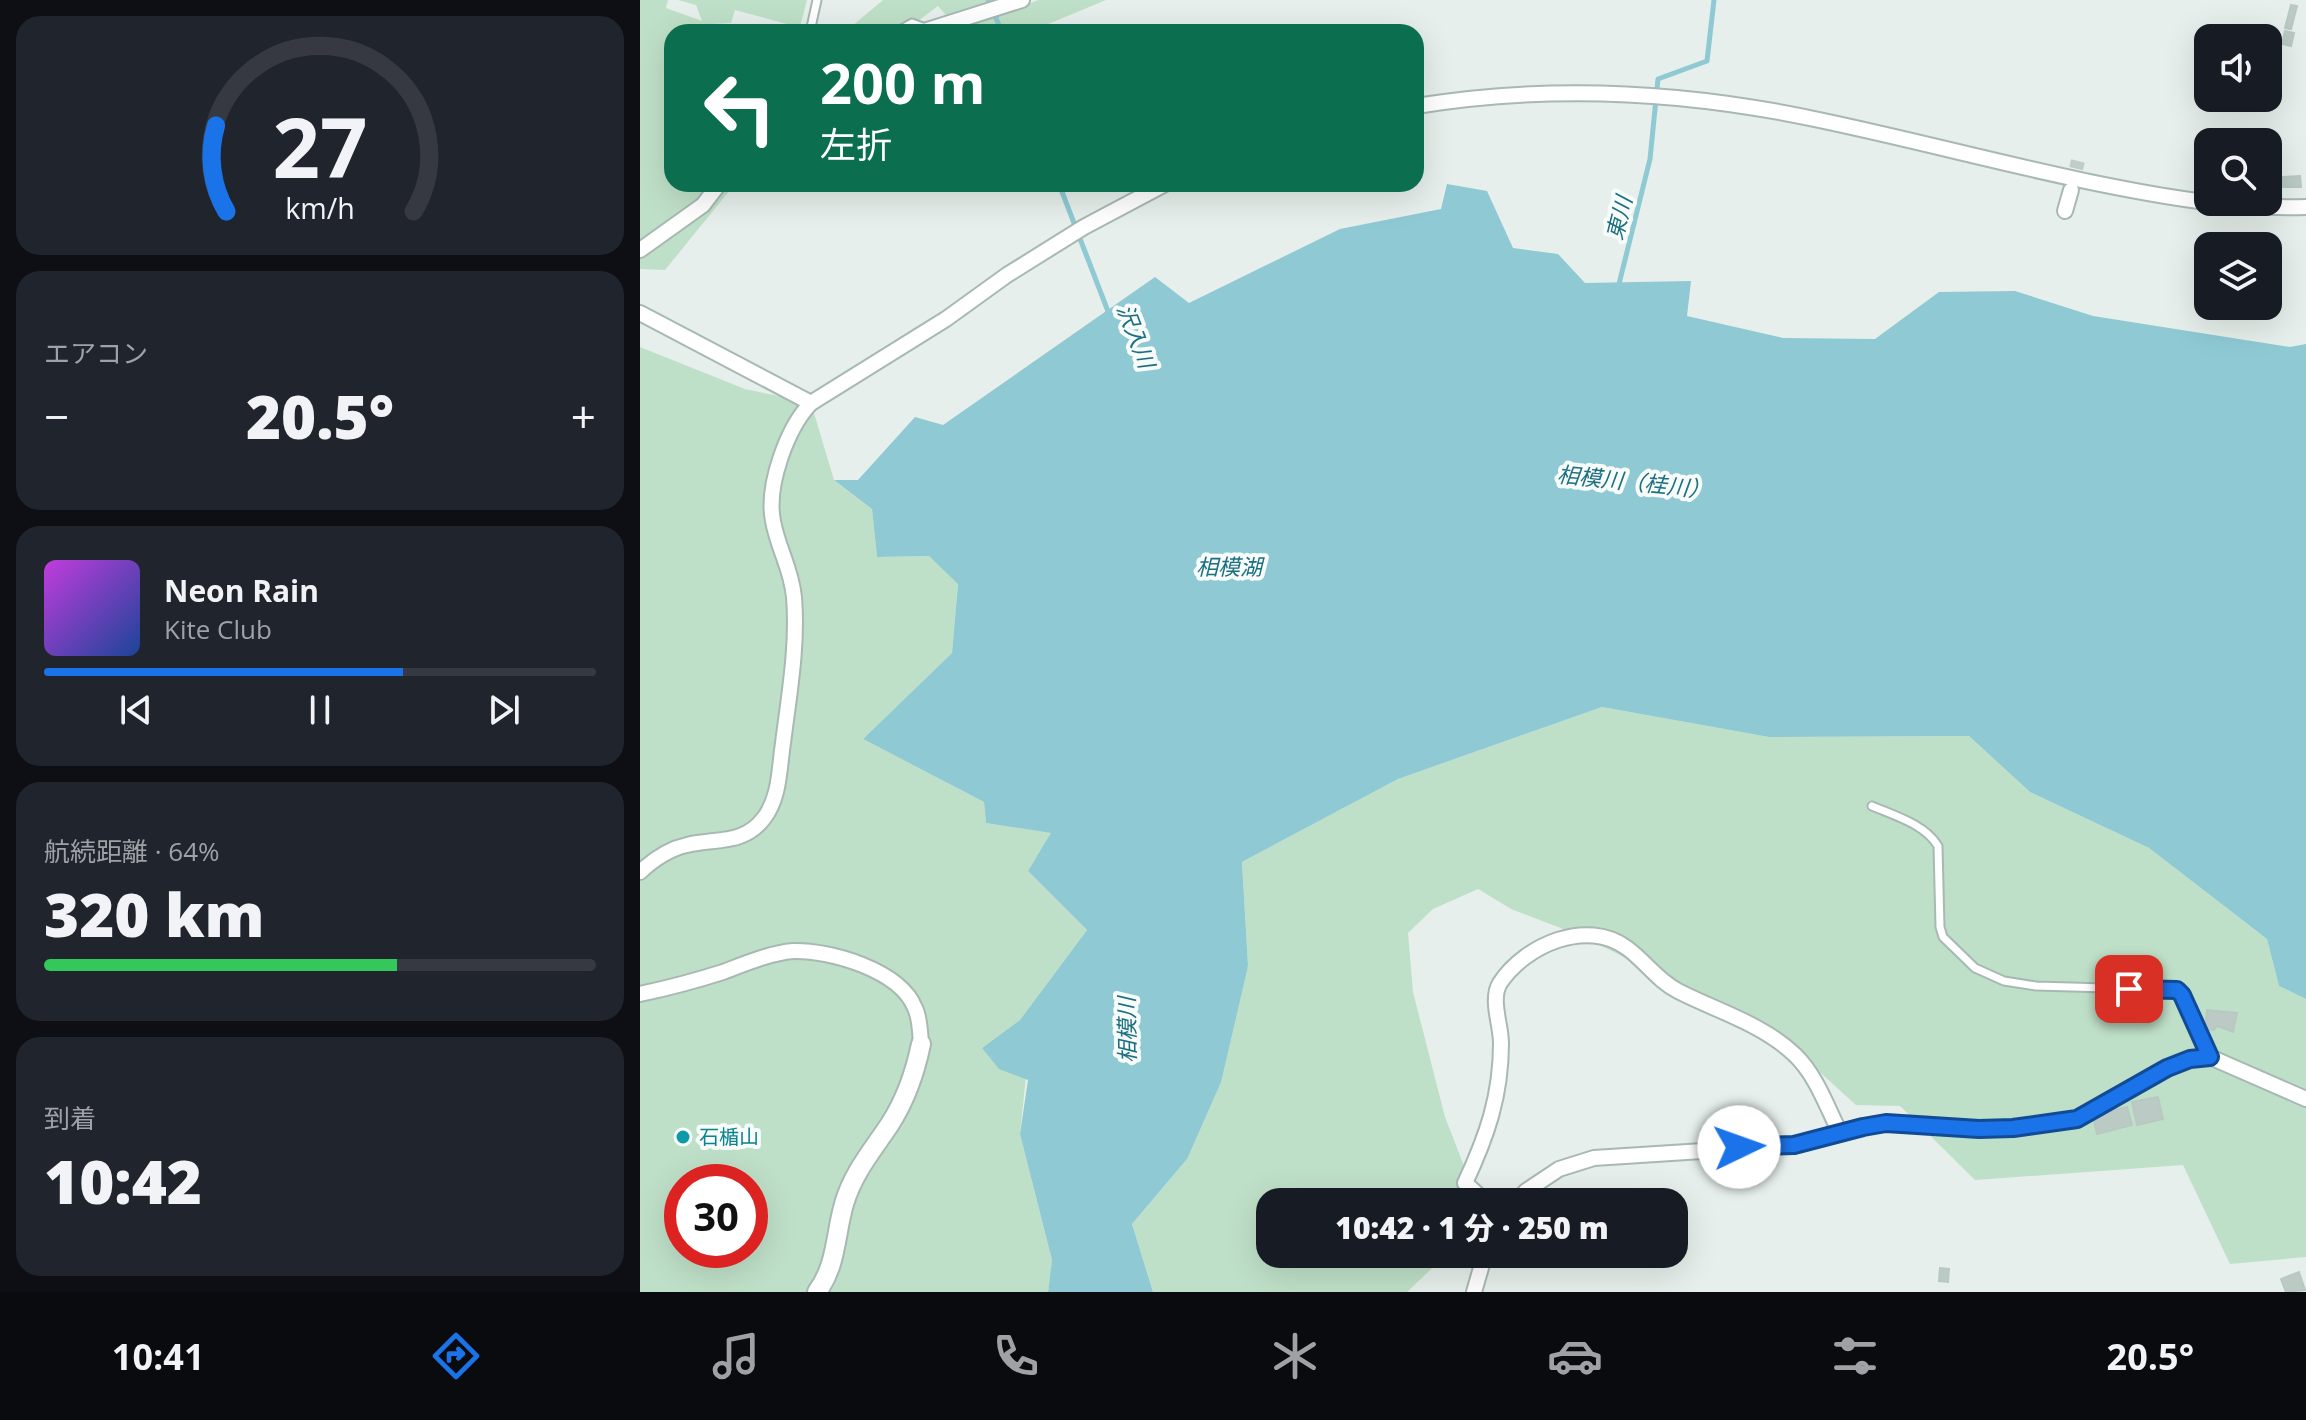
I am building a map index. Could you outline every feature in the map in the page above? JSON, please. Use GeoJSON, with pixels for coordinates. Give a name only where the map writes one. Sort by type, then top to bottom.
{"type":"FeatureCollection","features":[{"type":"Feature","properties":{"kind":"street"},"geometry":{"type":"LineString","coordinates":[[944,24],[1022,0]]}},
{"type":"Feature","properties":{"kind":"street"},"geometry":{"type":"LineString","coordinates":[[1424,105],[1484,96],[1564,92],[1693,99],[1820,120],[2047,173],[2192,202],[2306,207]]}},
{"type":"Feature","properties":{"kind":"street"},"geometry":{"type":"LineString","coordinates":[[2065,211],[2071,190]]}},
{"type":"Feature","properties":{"kind":"street"},"geometry":{"type":"LineString","coordinates":[[640,250],[703,205],[713,192]]}},
{"type":"Feature","properties":{"kind":"street"},"geometry":{"type":"LineString","coordinates":[[640,872],[655,859],[686,845],[723,842],[755,830],[775,802],[794,659],[794,596],[788,564],[771,510],[773,490],[790,433],[799,416],[811,403],[1084,227],[1150,192]]}},
{"type":"Feature","properties":{"kind":"street"},"geometry":{"type":"LineString","coordinates":[[640,313],[811,403]]}},
{"type":"Feature","properties":{"kind":"street"},"geometry":{"type":"LineString","coordinates":[[1471,1188],[1465,1183],[1490,1127],[1494,1105],[1501,1043],[1496,994],[1499,985],[1519,962],[1571,935],[1611,939],[1627,948],[1657,978],[1674,989],[1778,1041],[1806,1067],[1840,1133]]}},
{"type":"Feature","properties":{"kind":"street"},"geometry":{"type":"LineString","coordinates":[[640,994],[679,986],[790,951],[819,952],[891,979],[916,1008],[921,1044],[916,1070],[891,1122],[855,1175],[844,1206],[834,1259],[826,1281],[817,1292]]}},
{"type":"Feature","properties":{"kind":"street"},"geometry":{"type":"LineString","coordinates":[[1530,1188],[1559,1169],[1594,1158],[1794,1145],[1886,1123],[1990,1129],[2077,1119],[2167,1068],[2190,1059],[2210,1057],[2306,1099]]}},
{"type":"Feature","properties":{"kind":"street"},"geometry":{"type":"LineString","coordinates":[[1474,1292],[1481,1268]]}},
{"type":"Feature","properties":{"kind":"lane"},"geometry":{"type":"LineString","coordinates":[[812,24],[817,0]]}},
{"type":"Feature","properties":{"kind":"lane"},"geometry":{"type":"LineString","coordinates":[[1872,806],[1899,817],[1934,839],[1938,846],[1940,927],[1943,937],[1975,968],[2004,981],[2036,986],[2177,990],[2210,1057]]}},
{"type":"Feature","properties":{"kind":"green space"},"geometry":{"type":"Polygon","coordinates":[[[640,0],[668,0],[666,8],[702,21],[696,5],[678,0],[807,0],[801,24],[787,24],[735,10],[731,23],[664,24],[664,192],[728,192],[665,270],[640,269],[640,0]]]}},
{"type":"Feature","properties":{"kind":"green space"},"geometry":{"type":"Polygon","coordinates":[[[883,0],[1000,0],[1006,13],[1038,0],[1106,0],[1048,24],[953,24],[938,6],[914,24],[854,24],[883,0]]]}},
{"type":"Feature","properties":{"kind":"green space"},"geometry":{"type":"Polygon","coordinates":[[[640,347],[745,389],[811,403],[834,480],[872,509],[877,557],[929,556],[958,583],[952,653],[863,739],[984,802],[986,823],[1052,833],[1028,871],[1087,930],[1020,1020],[982,1048],[1027,1066],[1020,1134],[1052,1260],[1048,1292],[640,1292],[640,347]]]}},
{"type":"Feature","properties":{"kind":"green space"},"geometry":{"type":"Polygon","coordinates":[[[1602,707],[1769,737],[1969,736],[2030,792],[2149,848],[2267,939],[2279,986],[2306,999],[2306,1257],[2230,1264],[2183,1165],[1975,1180],[1900,1106],[1856,1105],[1780,1036],[1584,937],[1511,909],[1478,889],[1433,909],[1408,933],[1413,992],[1445,1117],[1473,1188],[1256,1188],[1256,1268],[1432,1268],[1407,1292],[1153,1292],[1132,1224],[1187,1159],[1248,966],[1242,862],[1398,779],[1602,707]]]}},
{"type":"Feature","properties":{"kind":"water","name":"相模湖"},"geometry":{"type":"Polygon","coordinates":[[[1447,184],[1487,191],[1513,248],[1558,254],[1585,283],[1691,281],[1687,316],[1783,338],[1875,339],[1939,292],[2015,291],[2093,316],[2290,347],[2306,344],[2306,999],[2279,986],[2267,939],[2149,848],[2030,792],[1969,736],[1769,737],[1602,707],[1398,779],[1242,862],[1248,966],[1221,1082],[1187,1159],[1132,1224],[1153,1292],[1048,1292],[1052,1260],[1020,1134],[1028,1080],[999,1069],[982,1048],[1020,1020],[1087,930],[1028,871],[1051,833],[986,823],[984,802],[863,739],[952,653],[958,584],[929,556],[877,557],[872,509],[834,480],[858,480],[915,417],[943,425],[1155,277],[1189,303],[1340,229],[1441,209],[1447,184]]]}},
{"type":"Feature","properties":{"kind":"building"},"geometry":{"type":"Polygon","coordinates":[[[2291,5],[2297,6],[2291,29],[2285,28],[2291,5]]]}},
{"type":"Feature","properties":{"kind":"building"},"geometry":{"type":"Polygon","coordinates":[[[2285,31],[2294,33],[2291,46],[2282,44],[2285,31]]]}},
{"type":"Feature","properties":{"kind":"building"},"geometry":{"type":"Polygon","coordinates":[[[2300,176],[2301,187],[2283,187],[2283,177],[2300,176]]]}},
{"type":"Feature","properties":{"kind":"building"},"geometry":{"type":"Polygon","coordinates":[[[2207,1010],[2237,1013],[2233,1032],[2217,1026],[2214,1030],[2205,1029],[2207,1010]]]}},
{"type":"Feature","properties":{"kind":"building"},"geometry":{"type":"Polygon","coordinates":[[[2158,1097],[2163,1119],[2137,1125],[2132,1102],[2158,1097]]]}},
{"type":"Feature","properties":{"kind":"building"},"geometry":{"type":"Polygon","coordinates":[[[2127,1107],[2132,1125],[2097,1134],[2093,1115],[2127,1107]]]}},
{"type":"Feature","properties":{"kind":"building"},"geometry":{"type":"Polygon","coordinates":[[[1940,1268],[1949,1269],[1948,1282],[1939,1281],[1940,1268]]]}},
{"type":"Feature","properties":{"kind":"building"},"geometry":{"type":"Polygon","coordinates":[[[2299,1272],[2305,1290],[2286,1292],[2281,1279],[2299,1272]]]}},
{"type":"Feature","properties":{"kind":"waterway","name":"沢入川"},"geometry":{"type":"LineString","coordinates":[[988,0],[998,24]]}},
{"type":"Feature","properties":{"kind":"waterway","name":"東川"},"geometry":{"type":"LineString","coordinates":[[1618,288],[1650,159],[1658,79],[1707,61],[1714,0]]}},
{"type":"Feature","properties":{"kind":"waterway","name":"沢入川"},"geometry":{"type":"LineString","coordinates":[[1062,192],[1109,314]]}},
{"type":"Feature","properties":{"kind":"tunnel"},"geometry":{"type":"LineString","coordinates":[[2071,189],[2078,161]]}},
{"type":"Feature","properties":{"kind":"place","name":"石楯山"},"geometry":{"type":"Point","coordinates":[683,1137]}},
{"type":"Feature","properties":{"kind":"route"},"geometry":{"type":"LineString","coordinates":[[1739,1147],[1813,1142],[1886,1123],[1979,1129],[2013,1128],[2077,1119],[2167,1068],[2190,1059],[2210,1057],[2177,990],[2129,989]]}},
{"type":"Feature","properties":{"kind":"water label","name":"相模川（桂川）"},"geometry":{"type":"Point","coordinates":[1634,482]}},
{"type":"Feature","properties":{"kind":"water label","name":"相模川"},"geometry":{"type":"Point","coordinates":[1127,1030]}}]}
